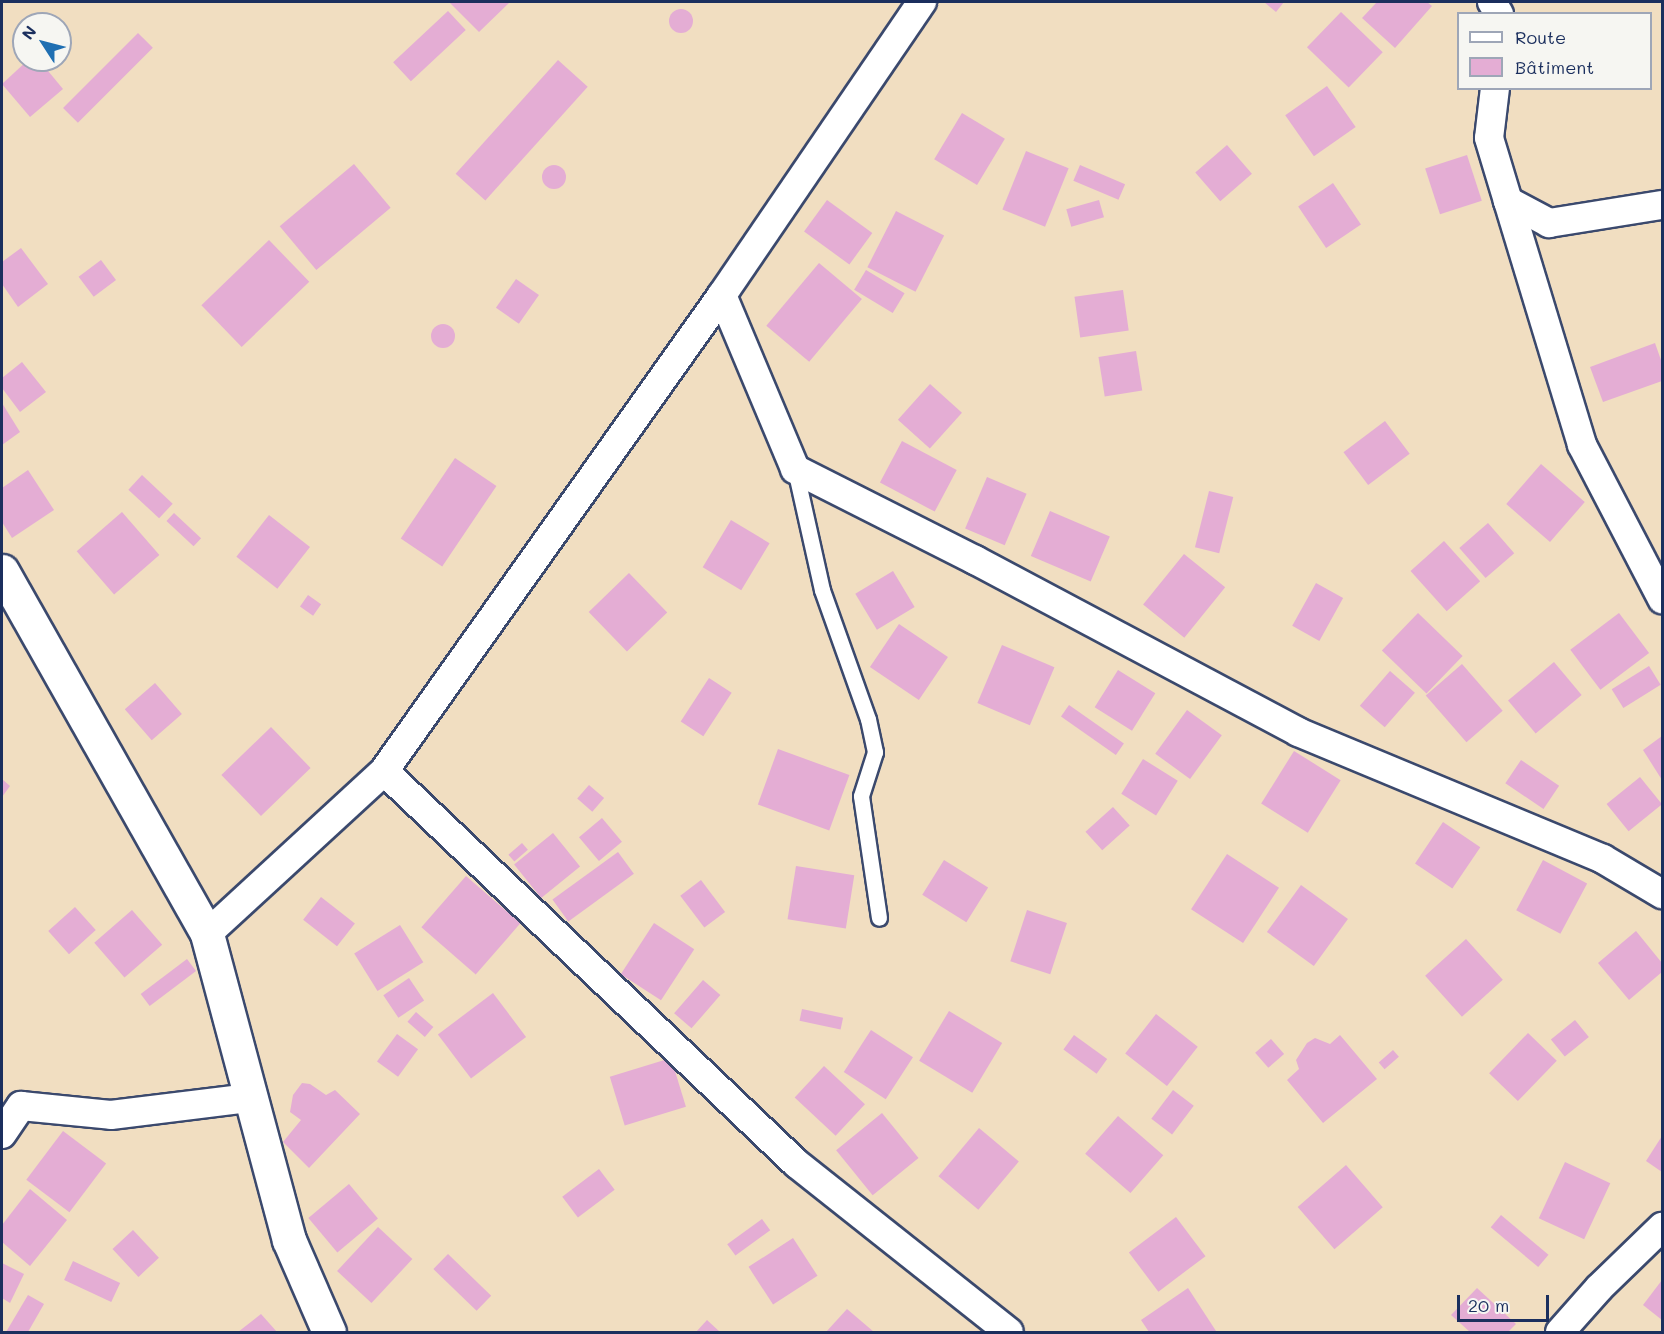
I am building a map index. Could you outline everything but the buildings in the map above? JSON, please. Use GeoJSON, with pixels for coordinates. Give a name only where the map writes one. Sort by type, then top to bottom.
{"type":"FeatureCollection","features":[{"type":"Feature","properties":{"kind":"street"},"geometry":{"type":"LineString","coordinates":[[207,934],[384,771],[722,295],[922,2]]}},
{"type":"Feature","properties":{"kind":"street"},"geometry":{"type":"LineString","coordinates":[[1495,90],[1489,138],[1582,445],[1662,599]]}},
{"type":"Feature","properties":{"kind":"street"},"geometry":{"type":"LineString","coordinates":[[1508,201],[1549,223],[1662,205]]}},
{"type":"Feature","properties":{"kind":"street"},"geometry":{"type":"LineString","coordinates":[[722,295],[795,469],[975,560],[1299,732],[1603,860],[1662,894]]}},
{"type":"Feature","properties":{"kind":"street"},"geometry":{"type":"LineString","coordinates":[[2,571],[207,934],[289,1240],[329,1332]]}},
{"type":"Feature","properties":{"kind":"street"},"geometry":{"type":"LineString","coordinates":[[384,771],[797,1164],[1009,1332]]}},
{"type":"Feature","properties":{"kind":"street"},"geometry":{"type":"LineString","coordinates":[[2,1134],[21,1106],[111,1114],[250,1098]]}},
{"type":"Feature","properties":{"kind":"street"},"geometry":{"type":"LineString","coordinates":[[1560,1332],[1599,1288],[1662,1227]]}},
{"type":"Feature","properties":{"kind":"lane"},"geometry":{"type":"LineString","coordinates":[[795,469],[822,590],[868,719],[875,752],[861,796],[879,918]]}}]}
